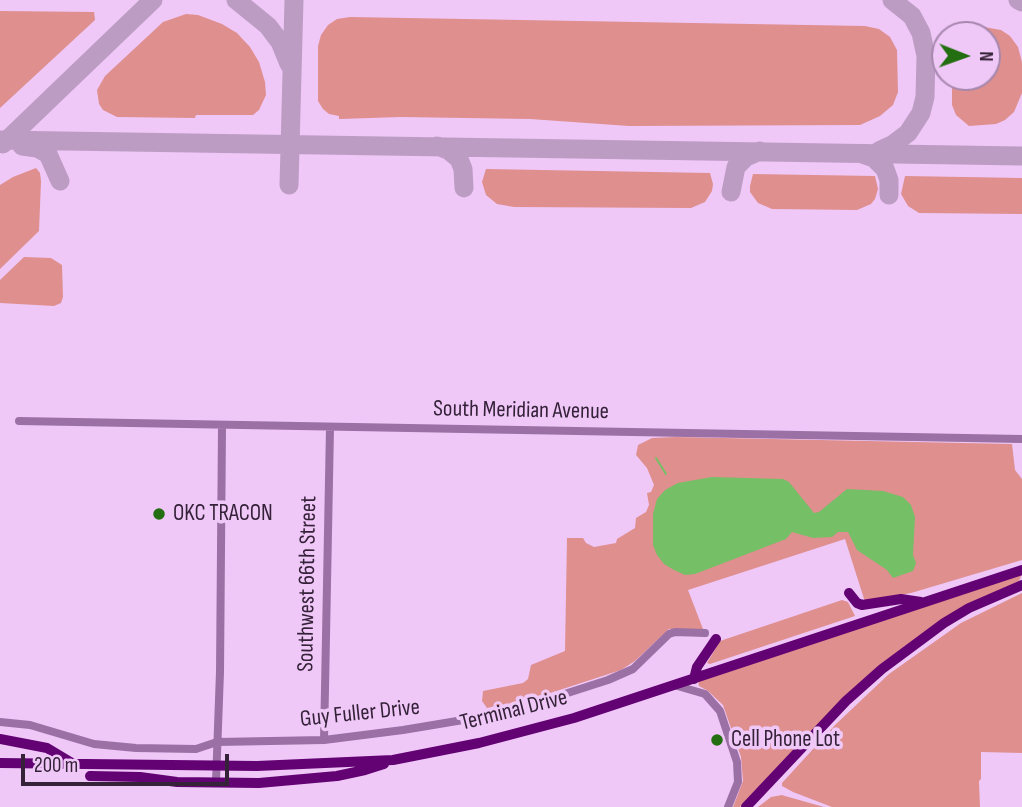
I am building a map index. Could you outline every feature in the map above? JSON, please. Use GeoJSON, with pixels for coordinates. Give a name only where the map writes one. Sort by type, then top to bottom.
{"type":"FeatureCollection","features":[{"type":"Feature","properties":{"kind":"main road","name":"Terminal Drive"},"geometry":{"type":"LineString","coordinates":[[0,739],[47,748],[72,763],[287,766],[393,760],[540,727],[1022,570]]}},
{"type":"Feature","properties":{"kind":"main road"},"geometry":{"type":"LineString","coordinates":[[746,807],[846,701],[882,669],[952,618],[1022,585]]}},
{"type":"Feature","properties":{"kind":"main road"},"geometry":{"type":"LineString","coordinates":[[849,593],[862,605],[901,599],[924,602]]}},
{"type":"Feature","properties":{"kind":"main road"},"geometry":{"type":"LineString","coordinates":[[694,679],[697,667],[716,639]]}},
{"type":"Feature","properties":{"kind":"main road"},"geometry":{"type":"LineString","coordinates":[[90,776],[216,782],[311,779],[365,770],[393,760]]}},
{"type":"Feature","properties":{"kind":"main road"},"geometry":{"type":"LineString","coordinates":[[0,763],[72,763]]}},
{"type":"Feature","properties":{"kind":"main road"},"geometry":{"type":"LineString","coordinates":[[121,764],[121,776]]}},
{"type":"Feature","properties":{"kind":"street","name":"South Meridian Avenue"},"geometry":{"type":"LineString","coordinates":[[19,421],[1022,439]]}},
{"type":"Feature","properties":{"kind":"street"},"geometry":{"type":"LineString","coordinates":[[216,782],[222,425]]}},
{"type":"Feature","properties":{"kind":"street","name":"Southwest 66th Street"},"geometry":{"type":"LineString","coordinates":[[324,740],[330,428]]}},
{"type":"Feature","properties":{"kind":"street","name":"Guy Fuller Drive"},"geometry":{"type":"LineString","coordinates":[[0,722],[30,726],[105,746],[196,749],[217,742],[324,740],[456,721],[549,699],[622,675],[675,632],[705,633]]}},
{"type":"Feature","properties":{"kind":"street"},"geometry":{"type":"LineString","coordinates":[[674,685],[705,694],[720,711],[737,762],[738,782],[729,807]]}},
{"type":"Feature","properties":{"kind":"shaded area"},"geometry":{"type":"Polygon","coordinates":[[[0,11],[94,12],[95,20],[0,108],[0,11]]]}},
{"type":"Feature","properties":{"kind":"shaded area"},"geometry":{"type":"Polygon","coordinates":[[[186,14],[198,15],[222,24],[237,33],[250,47],[259,62],[265,82],[266,95],[259,110],[253,115],[196,115],[195,118],[117,117],[103,110],[99,104],[97,90],[105,76],[163,22],[186,14]]]}},
{"type":"Feature","properties":{"kind":"shaded area"},"geometry":{"type":"Polygon","coordinates":[[[350,17],[865,26],[879,29],[890,37],[897,50],[898,92],[893,105],[880,116],[860,125],[629,126],[530,119],[339,119],[339,116],[329,114],[323,109],[318,101],[318,46],[328,25],[337,19],[350,17]]]}},
{"type":"Feature","properties":{"kind":"shaded area"},"geometry":{"type":"Polygon","coordinates":[[[1001,30],[1010,36],[1018,47],[1022,62],[1022,93],[1014,112],[996,124],[969,126],[956,115],[952,105],[952,91],[1001,91],[1001,30]]]}},
{"type":"Feature","properties":{"kind":"shaded area"},"geometry":{"type":"Polygon","coordinates":[[[36,168],[41,181],[39,231],[0,269],[0,185],[36,168]]]}},
{"type":"Feature","properties":{"kind":"shaded area"},"geometry":{"type":"Polygon","coordinates":[[[486,169],[710,173],[713,184],[705,202],[691,208],[514,207],[497,204],[486,195],[482,182],[486,169]]]}},
{"type":"Feature","properties":{"kind":"shaded area"},"geometry":{"type":"Polygon","coordinates":[[[753,174],[875,176],[878,189],[871,204],[857,210],[772,209],[758,203],[750,192],[753,174]]]}},
{"type":"Feature","properties":{"kind":"shaded area"},"geometry":{"type":"Polygon","coordinates":[[[905,176],[1022,178],[1022,214],[919,213],[908,206],[901,194],[905,176]]]}},
{"type":"Feature","properties":{"kind":"shaded area"},"geometry":{"type":"Polygon","coordinates":[[[24,257],[51,258],[62,265],[61,303],[54,306],[0,303],[0,280],[24,257]]]}},
{"type":"Feature","properties":{"kind":"shaded area"},"geometry":{"type":"Polygon","coordinates":[[[652,438],[1012,444],[1015,470],[1022,479],[1022,560],[911,593],[865,602],[845,539],[688,590],[703,629],[669,629],[635,661],[621,670],[532,699],[487,708],[482,701],[483,691],[523,683],[528,679],[531,665],[565,651],[567,538],[583,538],[594,547],[616,543],[617,539],[635,528],[636,518],[646,512],[649,505],[647,493],[651,492],[654,485],[647,468],[636,455],[638,445],[652,438]]]}},
{"type":"Feature","properties":{"kind":"shaded area"},"geometry":{"type":"Polygon","coordinates":[[[712,477],[783,479],[789,482],[814,513],[819,512],[847,489],[883,491],[903,497],[911,505],[915,517],[913,555],[916,563],[913,571],[893,578],[887,570],[857,550],[848,532],[838,532],[832,537],[813,538],[792,532],[786,539],[695,574],[685,575],[674,570],[664,564],[653,545],[653,514],[657,499],[665,490],[678,483],[712,477]]]}},
{"type":"Feature","properties":{"kind":"shaded area"},"geometry":{"type":"Polygon","coordinates":[[[1022,574],[1019,581],[931,627],[880,665],[740,807],[733,807],[743,781],[741,757],[723,705],[699,686],[698,681],[1022,574]]]}},
{"type":"Feature","properties":{"kind":"shaded area"},"geometry":{"type":"Polygon","coordinates":[[[1022,593],[1022,753],[981,752],[980,807],[832,807],[782,786],[835,725],[889,674],[961,623],[1022,593]]]}},
{"type":"Feature","properties":{"kind":"shaded area"},"geometry":{"type":"Polygon","coordinates":[[[842,600],[848,602],[855,616],[707,663],[720,641],[842,600]]]}},
{"type":"Feature","properties":{"kind":"shaded area"},"geometry":{"type":"Polygon","coordinates":[[[782,795],[824,807],[758,807],[771,797],[782,795]]]}},
{"type":"Feature","properties":{"kind":"waterway"},"geometry":{"type":"LineString","coordinates":[[656,458],[666,474]]}},
{"type":"Feature","properties":{"kind":"taxiway"},"geometry":{"type":"LineString","coordinates":[[3,144],[153,0]]}},
{"type":"Feature","properties":{"kind":"taxiway"},"geometry":{"type":"LineString","coordinates":[[236,0],[268,26],[280,42],[289,64]]}},
{"type":"Feature","properties":{"kind":"taxiway"},"geometry":{"type":"LineString","coordinates":[[289,185],[294,0]]}},
{"type":"Feature","properties":{"kind":"taxiway"},"geometry":{"type":"LineString","coordinates":[[879,151],[908,133],[921,113],[925,97],[926,56],[921,33],[912,16],[892,0]]}},
{"type":"Feature","properties":{"kind":"taxiway"},"geometry":{"type":"LineString","coordinates":[[1018,0],[1022,2]]}},
{"type":"Feature","properties":{"kind":"taxiway"},"geometry":{"type":"LineString","coordinates":[[0,140],[1022,156]]}},
{"type":"Feature","properties":{"kind":"taxiway"},"geometry":{"type":"LineString","coordinates":[[22,146],[37,148],[48,154],[60,181]]}},
{"type":"Feature","properties":{"kind":"taxiway"},"geometry":{"type":"LineString","coordinates":[[437,146],[448,150],[459,159],[463,169],[464,188]]}},
{"type":"Feature","properties":{"kind":"taxiway"},"geometry":{"type":"LineString","coordinates":[[731,192],[736,167],[746,157],[760,151]]}},
{"type":"Feature","properties":{"kind":"taxiway"},"geometry":{"type":"LineString","coordinates":[[862,154],[874,158],[885,169],[889,180],[889,195]]}},
{"type":"Feature","properties":{"kind":"place","name":"OKC TRACON"},"geometry":{"type":"Point","coordinates":[159,514]}},
{"type":"Feature","properties":{"kind":"place","name":"Cell Phone Lot"},"geometry":{"type":"Point","coordinates":[717,740]}}]}
